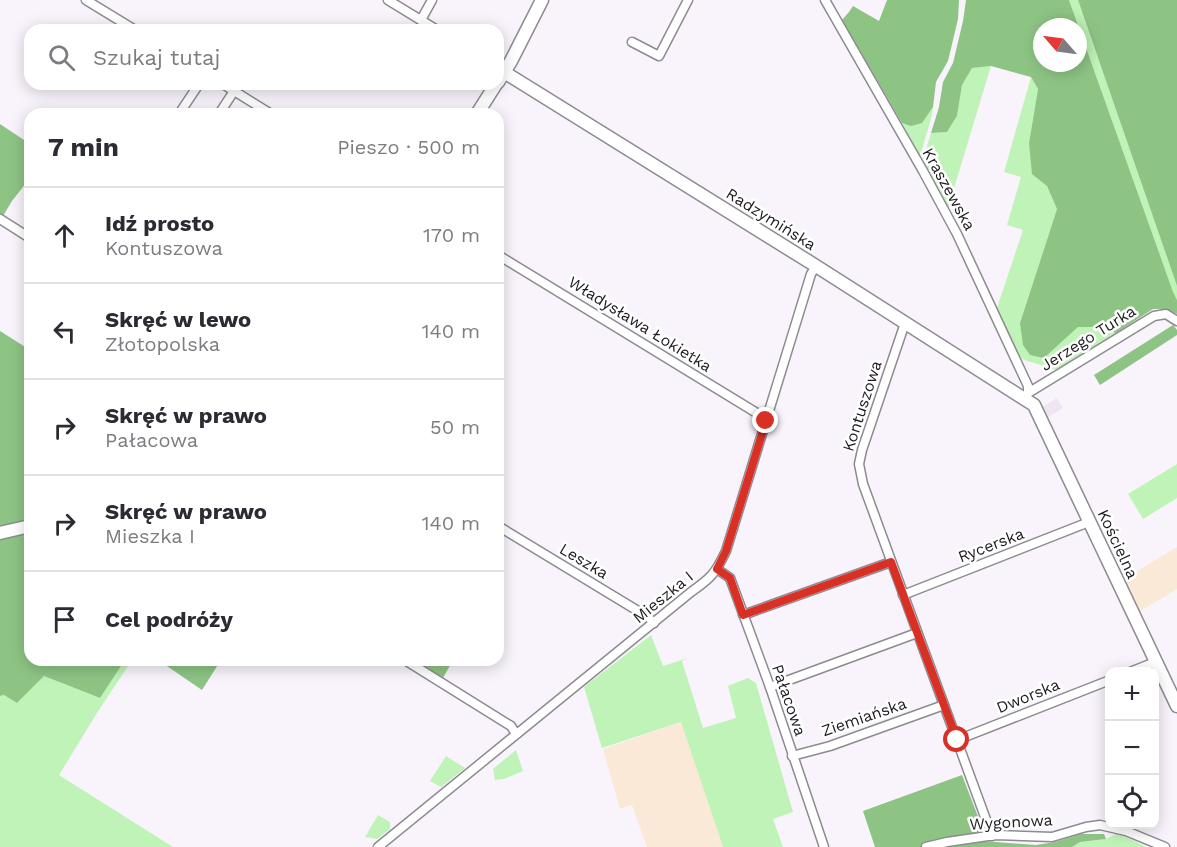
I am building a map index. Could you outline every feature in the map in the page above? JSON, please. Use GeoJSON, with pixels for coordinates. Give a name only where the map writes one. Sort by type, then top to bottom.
{"type":"FeatureCollection","features":[{"type":"Feature","properties":{"kind":"street"},"geometry":{"type":"LineString","coordinates":[[86,0],[125,24]]}},
{"type":"Feature","properties":{"kind":"street"},"geometry":{"type":"LineString","coordinates":[[388,0],[427,24]]}},
{"type":"Feature","properties":{"kind":"street"},"geometry":{"type":"LineString","coordinates":[[421,20],[432,0]]}},
{"type":"Feature","properties":{"kind":"street"},"geometry":{"type":"LineString","coordinates":[[504,67],[542,0]]}},
{"type":"Feature","properties":{"kind":"street"},"geometry":{"type":"LineString","coordinates":[[632,42],[659,56],[688,0]]}},
{"type":"Feature","properties":{"kind":"street","name":"Kraszewska"},"geometry":{"type":"LineString","coordinates":[[825,0],[957,234],[1028,386],[1027,396]]}},
{"type":"Feature","properties":{"kind":"street","name":"Radzymińska"},"geometry":{"type":"LineString","coordinates":[[504,79],[816,266],[905,324],[1027,396]]}},
{"type":"Feature","properties":{"kind":"street"},"geometry":{"type":"LineString","coordinates":[[183,108],[195,90]]}},
{"type":"Feature","properties":{"kind":"street"},"geometry":{"type":"LineString","coordinates":[[480,108],[491,90]]}},
{"type":"Feature","properties":{"kind":"street"},"geometry":{"type":"LineString","coordinates":[[223,108],[234,91],[261,108]]}},
{"type":"Feature","properties":{"kind":"street"},"geometry":{"type":"LineString","coordinates":[[0,219],[24,233]]}},
{"type":"Feature","properties":{"kind":"street","name":"Władysława Łokietka"},"geometry":{"type":"LineString","coordinates":[[504,259],[767,418]]}},
{"type":"Feature","properties":{"kind":"street","name":"Mieszka I"},"geometry":{"type":"LineString","coordinates":[[378,847],[710,579],[726,551],[811,274],[816,266]]}},
{"type":"Feature","properties":{"kind":"street","name":"Jerzego Turka"},"geometry":{"type":"LineString","coordinates":[[1027,396],[1154,316],[1166,314],[1177,321]]}},
{"type":"Feature","properties":{"kind":"street","name":"Kontuszowa"},"geometry":{"type":"LineString","coordinates":[[905,324],[867,432],[859,464],[863,484],[992,836]]}},
{"type":"Feature","properties":{"kind":"street","name":"Kościelna"},"geometry":{"type":"LineString","coordinates":[[1027,396],[1038,412],[1177,706]]}},
{"type":"Feature","properties":{"kind":"street","name":"Rycerska"},"geometry":{"type":"LineString","coordinates":[[903,595],[1089,522]]}},
{"type":"Feature","properties":{"kind":"street"},"geometry":{"type":"LineString","coordinates":[[0,533],[24,527]]}},
{"type":"Feature","properties":{"kind":"street","name":"Leszka"},"geometry":{"type":"LineString","coordinates":[[504,530],[648,617],[654,623]]}},
{"type":"Feature","properties":{"kind":"street"},"geometry":{"type":"LineString","coordinates":[[743,615],[891,562]]}},
{"type":"Feature","properties":{"kind":"street","name":"Pałacowa"},"geometry":{"type":"LineString","coordinates":[[717,569],[730,578],[770,687],[824,847]]}},
{"type":"Feature","properties":{"kind":"street"},"geometry":{"type":"LineString","coordinates":[[770,687],[917,633]]}},
{"type":"Feature","properties":{"kind":"street"},"geometry":{"type":"LineString","coordinates":[[1142,667],[1155,662]]}},
{"type":"Feature","properties":{"kind":"street"},"geometry":{"type":"LineString","coordinates":[[415,666],[511,726],[516,734]]}},
{"type":"Feature","properties":{"kind":"street","name":"Dworska"},"geometry":{"type":"LineString","coordinates":[[957,740],[1105,682]]}},
{"type":"Feature","properties":{"kind":"street","name":"Ziemiańska"},"geometry":{"type":"LineString","coordinates":[[792,756],[830,746],[944,705]]}},
{"type":"Feature","properties":{"kind":"street","name":"Wygonowa"},"geometry":{"type":"LineString","coordinates":[[926,847],[992,836],[1052,837],[1100,825],[1126,831],[1165,847]]}},
{"type":"Feature","properties":{"kind":"shaded area"},"geometry":{"type":"Polygon","coordinates":[[[1057,398],[1063,408],[1047,418],[1042,407],[1057,398]]]}},
{"type":"Feature","properties":{"kind":"shaded area"},"geometry":{"type":"Polygon","coordinates":[[[1177,547],[1177,589],[1139,612],[1124,579],[1177,547]]]}},
{"type":"Feature","properties":{"kind":"shaded area"},"geometry":{"type":"Polygon","coordinates":[[[682,722],[723,847],[647,847],[632,805],[620,809],[603,749],[682,722]]]}},
{"type":"Feature","properties":{"kind":"green space"},"geometry":{"type":"Polygon","coordinates":[[[887,0],[959,0],[958,19],[948,61],[936,82],[933,107],[922,123],[911,126],[902,123],[842,20],[853,6],[879,21],[887,0]]]}},
{"type":"Feature","properties":{"kind":"green space"},"geometry":{"type":"Polygon","coordinates":[[[966,0],[1069,0],[1075,18],[1033,18],[1033,72],[1087,72],[1087,51],[1177,300],[1177,314],[1166,309],[1153,309],[1116,333],[1098,327],[1078,327],[1044,358],[1030,355],[1023,345],[1020,323],[1057,209],[1047,186],[1032,174],[1029,143],[1038,89],[1031,77],[991,66],[972,68],[962,85],[957,116],[947,132],[931,133],[939,107],[943,82],[953,63],[966,0]]]}},
{"type":"Feature","properties":{"kind":"green space"},"geometry":{"type":"Polygon","coordinates":[[[1069,0],[1078,0],[1084,18],[1075,18],[1069,0]]]}},
{"type":"Feature","properties":{"kind":"green space"},"geometry":{"type":"Polygon","coordinates":[[[1078,0],[1177,0],[1177,286],[1087,26],[1087,18],[1084,18],[1078,0]]]}},
{"type":"Feature","properties":{"kind":"green space"},"geometry":{"type":"Polygon","coordinates":[[[1087,26],[1177,286],[1177,300],[1087,51],[1087,26]]]}},
{"type":"Feature","properties":{"kind":"green space"},"geometry":{"type":"Polygon","coordinates":[[[991,66],[948,208],[925,163],[924,157],[931,133],[947,132],[957,116],[962,85],[972,68],[991,66]]]}},
{"type":"Feature","properties":{"kind":"green space"},"geometry":{"type":"Polygon","coordinates":[[[1031,77],[1038,89],[1029,143],[1057,209],[1020,323],[1044,358],[1078,327],[1098,327],[1116,333],[1057,370],[1024,360],[1019,356],[997,308],[1023,230],[1007,225],[1021,177],[1004,172],[1031,77]]]}},
{"type":"Feature","properties":{"kind":"green space"},"geometry":{"type":"Polygon","coordinates":[[[933,107],[920,156],[902,123],[913,125],[921,122],[933,107]]]}},
{"type":"Feature","properties":{"kind":"green space"},"geometry":{"type":"Polygon","coordinates":[[[0,124],[24,140],[24,186],[0,221],[0,124]]]}},
{"type":"Feature","properties":{"kind":"green space"},"geometry":{"type":"Polygon","coordinates":[[[1173,325],[1177,330],[1177,335],[1100,385],[1094,375],[1173,325]]]}},
{"type":"Feature","properties":{"kind":"green space"},"geometry":{"type":"Polygon","coordinates":[[[0,331],[24,346],[24,666],[121,666],[100,698],[44,676],[17,703],[4,695],[0,696],[0,331]]]}},
{"type":"Feature","properties":{"kind":"green space"},"geometry":{"type":"Polygon","coordinates":[[[1177,464],[1177,498],[1143,519],[1128,494],[1177,464]]]}},
{"type":"Feature","properties":{"kind":"green space"},"geometry":{"type":"Polygon","coordinates":[[[651,635],[663,666],[688,658],[682,661],[703,728],[736,718],[728,686],[748,678],[756,683],[793,812],[773,819],[783,847],[723,847],[681,722],[602,748],[584,687],[651,635]]]}},
{"type":"Feature","properties":{"kind":"green space"},"geometry":{"type":"Polygon","coordinates":[[[121,666],[128,666],[59,775],[173,847],[0,847],[0,696],[4,695],[17,703],[44,676],[100,698],[121,666]]]}},
{"type":"Feature","properties":{"kind":"green space"},"geometry":{"type":"Polygon","coordinates":[[[167,666],[217,666],[202,690],[167,666]]]}},
{"type":"Feature","properties":{"kind":"green space"},"geometry":{"type":"Polygon","coordinates":[[[424,666],[450,666],[443,678],[424,666]]]}},
{"type":"Feature","properties":{"kind":"green space"},"geometry":{"type":"Polygon","coordinates":[[[516,750],[523,771],[504,779],[495,780],[493,769],[516,750]]]}},
{"type":"Feature","properties":{"kind":"green space"},"geometry":{"type":"Polygon","coordinates":[[[446,756],[465,768],[441,787],[430,781],[446,756]]]}},
{"type":"Feature","properties":{"kind":"green space"},"geometry":{"type":"Polygon","coordinates":[[[962,775],[984,832],[983,841],[1036,845],[1081,834],[1104,834],[1106,839],[1080,842],[1072,847],[875,847],[863,811],[962,775]]]}},
{"type":"Feature","properties":{"kind":"green space"},"geometry":{"type":"Polygon","coordinates":[[[378,815],[390,822],[390,829],[377,839],[365,837],[378,815]]]}},
{"type":"Feature","properties":{"kind":"green space"},"geometry":{"type":"Polygon","coordinates":[[[1118,833],[1146,847],[1072,847],[1080,842],[1106,839],[1118,833]]]}},
{"type":"Feature","properties":{"kind":"route"},"geometry":{"type":"LineString","coordinates":[[766,421],[726,551],[717,569],[730,578],[743,615],[891,562],[957,740]]}}]}
